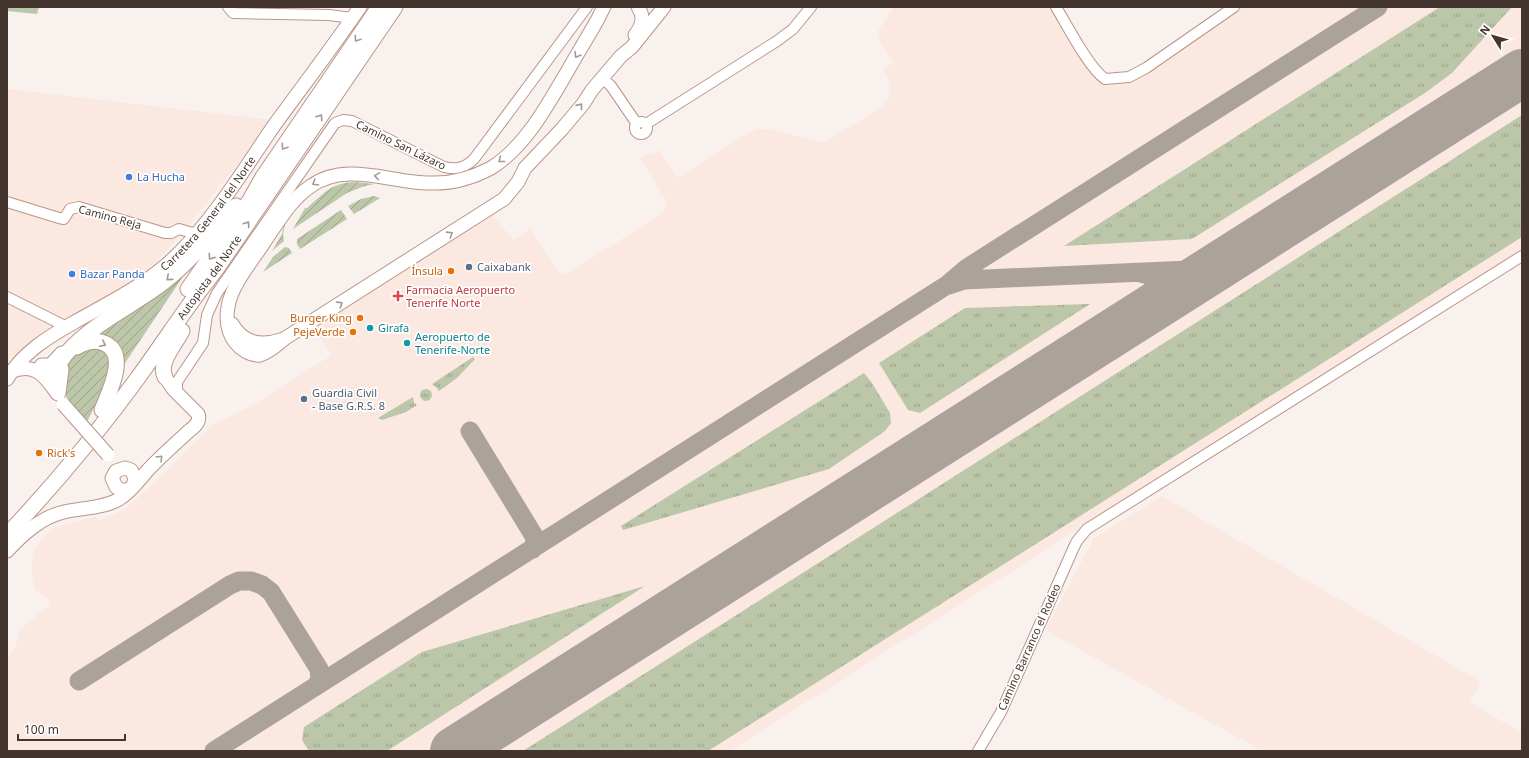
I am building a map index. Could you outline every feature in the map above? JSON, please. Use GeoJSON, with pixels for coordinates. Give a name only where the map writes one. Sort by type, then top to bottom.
{"type":"FeatureCollection","features":[{"type":"Feature","properties":{"kind":"highway","name":"Autopista del Norte"},"geometry":{"type":"LineString","coordinates":[[7,522],[66,456],[138,363],[380,7]]}},
{"type":"Feature","properties":{"kind":"highway","name":"Autopista del Norte"},"geometry":{"type":"LineString","coordinates":[[7,535],[54,484],[108,418],[217,268],[395,7]]}},
{"type":"Feature","properties":{"kind":"highway"},"geometry":{"type":"LineString","coordinates":[[57,392],[59,363],[70,348],[100,325],[165,282],[183,266],[263,177]]}},
{"type":"Feature","properties":{"kind":"highway"},"geometry":{"type":"LineString","coordinates":[[165,377],[163,371],[168,356],[209,287],[217,268]]}},
{"type":"Feature","properties":{"kind":"highway"},"geometry":{"type":"LineString","coordinates":[[42,366],[51,366],[77,338],[92,327],[100,325]]}},
{"type":"Feature","properties":{"kind":"highway"},"geometry":{"type":"LineString","coordinates":[[57,392],[61,368],[67,357],[75,348],[84,342],[95,341],[105,344],[112,350],[116,359],[116,373],[102,410]]}},
{"type":"Feature","properties":{"kind":"main road","name":"Carretera General del Norte"},"geometry":{"type":"LineString","coordinates":[[8,375],[24,357],[39,344],[148,279],[174,258],[196,234],[227,194],[293,99],[332,49],[360,7]]}},
{"type":"Feature","properties":{"kind":"main road"},"geometry":{"type":"LineString","coordinates":[[562,129],[525,168],[518,182],[508,195],[485,212],[285,339],[263,343],[247,340],[238,333],[232,324],[228,311],[232,292],[286,211],[304,191],[319,180],[329,176],[357,174],[415,182],[444,183],[475,176],[499,162],[515,148],[535,122],[597,22],[604,7]]}},
{"type":"Feature","properties":{"kind":"main road"},"geometry":{"type":"LineString","coordinates":[[597,22],[611,7]]}},
{"type":"Feature","properties":{"kind":"main road"},"geometry":{"type":"LineString","coordinates":[[621,56],[628,43],[642,25],[642,14],[638,7]]}},
{"type":"Feature","properties":{"kind":"main road"},"geometry":{"type":"LineString","coordinates":[[485,212],[510,199],[521,187],[538,167],[554,140],[602,78],[621,56],[632,47],[664,7]]}},
{"type":"Feature","properties":{"kind":"main road"},"geometry":{"type":"LineString","coordinates":[[39,344],[38,357],[57,392]]}},
{"type":"Feature","properties":{"kind":"main road"},"geometry":{"type":"LineString","coordinates":[[24,357],[42,366]]}},
{"type":"Feature","properties":{"kind":"main road"},"geometry":{"type":"LineString","coordinates":[[8,375],[23,368],[30,368],[39,373],[57,392],[118,469]]}},
{"type":"Feature","properties":{"kind":"main road"},"geometry":{"type":"LineString","coordinates":[[7,551],[22,536],[54,515],[96,506],[103,506],[118,500],[162,456],[194,427],[199,420],[199,416],[165,377]]}},
{"type":"Feature","properties":{"kind":"main road"},"geometry":{"type":"LineString","coordinates":[[96,506],[104,500],[114,485],[113,476],[118,469],[125,468],[133,472],[135,480],[132,487],[126,491],[120,490],[114,485]]}},
{"type":"Feature","properties":{"kind":"street"},"geometry":{"type":"LineString","coordinates":[[228,7],[233,13],[352,18]]}},
{"type":"Feature","properties":{"kind":"street","name":"Camino San Lázaro"},"geometry":{"type":"LineString","coordinates":[[177,392],[177,382],[203,343],[207,315],[217,293],[335,123],[343,120],[352,121],[444,167],[454,169],[464,167],[474,159],[587,7]]}},
{"type":"Feature","properties":{"kind":"street"},"geometry":{"type":"LineString","coordinates":[[602,78],[611,86],[641,124],[777,41],[793,29],[811,7]]}},
{"type":"Feature","properties":{"kind":"street"},"geometry":{"type":"LineString","coordinates":[[1056,7],[1087,57],[1100,75],[1105,79],[1129,76],[1146,68],[1234,7]]}},
{"type":"Feature","properties":{"kind":"street","name":"Camino Reja"},"geometry":{"type":"LineString","coordinates":[[7,202],[64,219],[70,209],[79,207],[165,232],[171,233],[179,229],[196,234]]}},
{"type":"Feature","properties":{"kind":"street","name":"Camino Barranco el Rodeo"},"geometry":{"type":"LineString","coordinates":[[978,751],[1001,712],[1077,541],[1087,529],[1522,256]]}},
{"type":"Feature","properties":{"kind":"street"},"geometry":{"type":"LineString","coordinates":[[7,297],[67,326]]}},
{"type":"Feature","properties":{"kind":"street"},"geometry":{"type":"LineString","coordinates":[[48,318],[54,334]]}},
{"type":"Feature","properties":{"kind":"street"},"geometry":{"type":"LineString","coordinates":[[165,377],[174,377],[183,372]]}},
{"type":"Feature","properties":{"kind":"shaded area"},"geometry":{"type":"Polygon","coordinates":[[[894,7],[1050,7],[1096,80],[1104,84],[1132,81],[1241,7],[1522,7],[1522,250],[1117,504],[730,751],[7,751],[7,659],[16,646],[20,630],[51,603],[35,590],[31,566],[35,550],[42,539],[50,531],[61,525],[95,517],[99,520],[124,510],[216,423],[251,406],[332,355],[308,320],[485,208],[514,240],[530,229],[557,270],[565,275],[663,213],[667,201],[640,159],[650,153],[651,155],[660,150],[677,178],[750,132],[759,129],[770,129],[819,142],[826,142],[884,105],[889,99],[890,84],[883,69],[893,63],[881,44],[878,31],[894,7]]]}},
{"type":"Feature","properties":{"kind":"shaded area"},"geometry":{"type":"Polygon","coordinates":[[[7,89],[273,120],[181,235],[152,266],[38,340],[7,363],[7,89]]]}},
{"type":"Feature","properties":{"kind":"shaded area"},"geometry":{"type":"Polygon","coordinates":[[[1162,496],[1481,682],[1469,702],[1522,733],[1522,751],[1262,751],[1045,630],[1094,538],[1162,496]]]}},
{"type":"Feature","properties":{"kind":"green space"},"geometry":{"type":"Polygon","coordinates":[[[7,7],[39,7],[37,14],[7,11],[7,7]]]}},
{"type":"Feature","properties":{"kind":"green space"},"geometry":{"type":"Polygon","coordinates":[[[1440,7],[1512,7],[1452,73],[1425,93],[1192,239],[1064,246],[1440,7]]]}},
{"type":"Feature","properties":{"kind":"green space"},"geometry":{"type":"Polygon","coordinates":[[[1522,115],[1522,237],[708,751],[523,751],[1522,115]]]}},
{"type":"Feature","properties":{"kind":"green space"},"geometry":{"type":"Polygon","coordinates":[[[355,182],[374,184],[347,193],[293,229],[305,208],[307,208],[324,193],[339,184],[355,182]]]}},
{"type":"Feature","properties":{"kind":"green space"},"geometry":{"type":"Polygon","coordinates":[[[374,196],[380,198],[354,214],[348,206],[361,199],[374,196]]]}},
{"type":"Feature","properties":{"kind":"green space"},"geometry":{"type":"Polygon","coordinates":[[[341,210],[347,219],[300,249],[297,244],[297,239],[341,210]]]}},
{"type":"Feature","properties":{"kind":"green space"},"geometry":{"type":"Polygon","coordinates":[[[286,220],[283,234],[284,241],[272,251],[282,234],[286,220]]]}},
{"type":"Feature","properties":{"kind":"green space"},"geometry":{"type":"Polygon","coordinates":[[[285,247],[289,248],[292,253],[263,272],[273,257],[285,247]]]}},
{"type":"Feature","properties":{"kind":"green space"},"geometry":{"type":"Polygon","coordinates":[[[189,266],[180,281],[121,369],[91,337],[189,266]]]}},
{"type":"Feature","properties":{"kind":"green space"},"geometry":{"type":"Polygon","coordinates":[[[1090,304],[920,413],[908,410],[879,363],[965,308],[1090,304]]]}},
{"type":"Feature","properties":{"kind":"green space"},"geometry":{"type":"Polygon","coordinates":[[[92,347],[104,350],[110,359],[110,376],[86,424],[69,403],[63,389],[66,365],[80,349],[92,347]]]}},
{"type":"Feature","properties":{"kind":"green space"},"geometry":{"type":"Polygon","coordinates":[[[473,357],[475,359],[457,378],[439,391],[432,384],[473,357]]]}},
{"type":"Feature","properties":{"kind":"green space"},"geometry":{"type":"Polygon","coordinates":[[[864,373],[872,383],[890,413],[891,423],[885,431],[829,469],[623,530],[621,526],[864,373]]]}},
{"type":"Feature","properties":{"kind":"green space"},"geometry":{"type":"Polygon","coordinates":[[[424,389],[428,389],[432,395],[428,401],[424,401],[420,397],[420,393],[424,389]]]}},
{"type":"Feature","properties":{"kind":"green space"},"geometry":{"type":"Polygon","coordinates":[[[413,397],[414,403],[417,405],[406,412],[382,420],[378,418],[413,397]]]}},
{"type":"Feature","properties":{"kind":"green space"},"geometry":{"type":"Polygon","coordinates":[[[645,586],[387,751],[309,751],[302,740],[304,727],[422,652],[645,586]]]}},
{"type":"Feature","properties":{"kind":"taxiway"},"geometry":{"type":"LineString","coordinates":[[214,751],[947,285],[967,268],[1378,7]]}},
{"type":"Feature","properties":{"kind":"taxiway"},"geometry":{"type":"LineString","coordinates":[[1502,85],[1522,62]]}},
{"type":"Feature","properties":{"kind":"taxiway"},"geometry":{"type":"LineString","coordinates":[[949,285],[964,280],[1189,270],[1221,259],[1251,245]]}},
{"type":"Feature","properties":{"kind":"taxiway"},"geometry":{"type":"LineString","coordinates":[[1140,273],[1148,275],[1158,284],[1160,292],[1159,297],[1155,304],[1149,309]]}},
{"type":"Feature","properties":{"kind":"taxiway"},"geometry":{"type":"LineString","coordinates":[[470,431],[534,536],[535,540],[533,549]]}},
{"type":"Feature","properties":{"kind":"taxiway"},"geometry":{"type":"LineString","coordinates":[[79,681],[230,585],[239,581],[251,581],[262,585],[271,592],[319,669],[320,680],[315,687]]}},
{"type":"Feature","properties":{"kind":"runway"},"geometry":{"type":"LineString","coordinates":[[454,751],[1522,73]]}},
{"type":"Feature","properties":{"kind":"place","name":"La Hucha"},"geometry":{"type":"Point","coordinates":[129,177]}},
{"type":"Feature","properties":{"kind":"place","name":"Caixabank"},"geometry":{"type":"Point","coordinates":[469,267]}},
{"type":"Feature","properties":{"kind":"place","name":"Ínsula"},"geometry":{"type":"Point","coordinates":[451,271]}},
{"type":"Feature","properties":{"kind":"place","name":"Bazar Panda"},"geometry":{"type":"Point","coordinates":[72,274]}},
{"type":"Feature","properties":{"kind":"place","name":"Farmacia Aeropuerto Tenerife Norte"},"geometry":{"type":"Point","coordinates":[398,296]}},
{"type":"Feature","properties":{"kind":"place","name":"Burger King"},"geometry":{"type":"Point","coordinates":[360,318]}},
{"type":"Feature","properties":{"kind":"place","name":"Girafa"},"geometry":{"type":"Point","coordinates":[370,328]}},
{"type":"Feature","properties":{"kind":"place","name":"PejeVerde"},"geometry":{"type":"Point","coordinates":[353,332]}},
{"type":"Feature","properties":{"kind":"place","name":"Aeropuerto de Tenerife-Norte"},"geometry":{"type":"Point","coordinates":[407,343]}},
{"type":"Feature","properties":{"kind":"place","name":"Guardia Civil - Base G.R.S. 8"},"geometry":{"type":"Point","coordinates":[304,399]}},
{"type":"Feature","properties":{"kind":"place","name":"Rick's"},"geometry":{"type":"Point","coordinates":[39,453]}}]}
